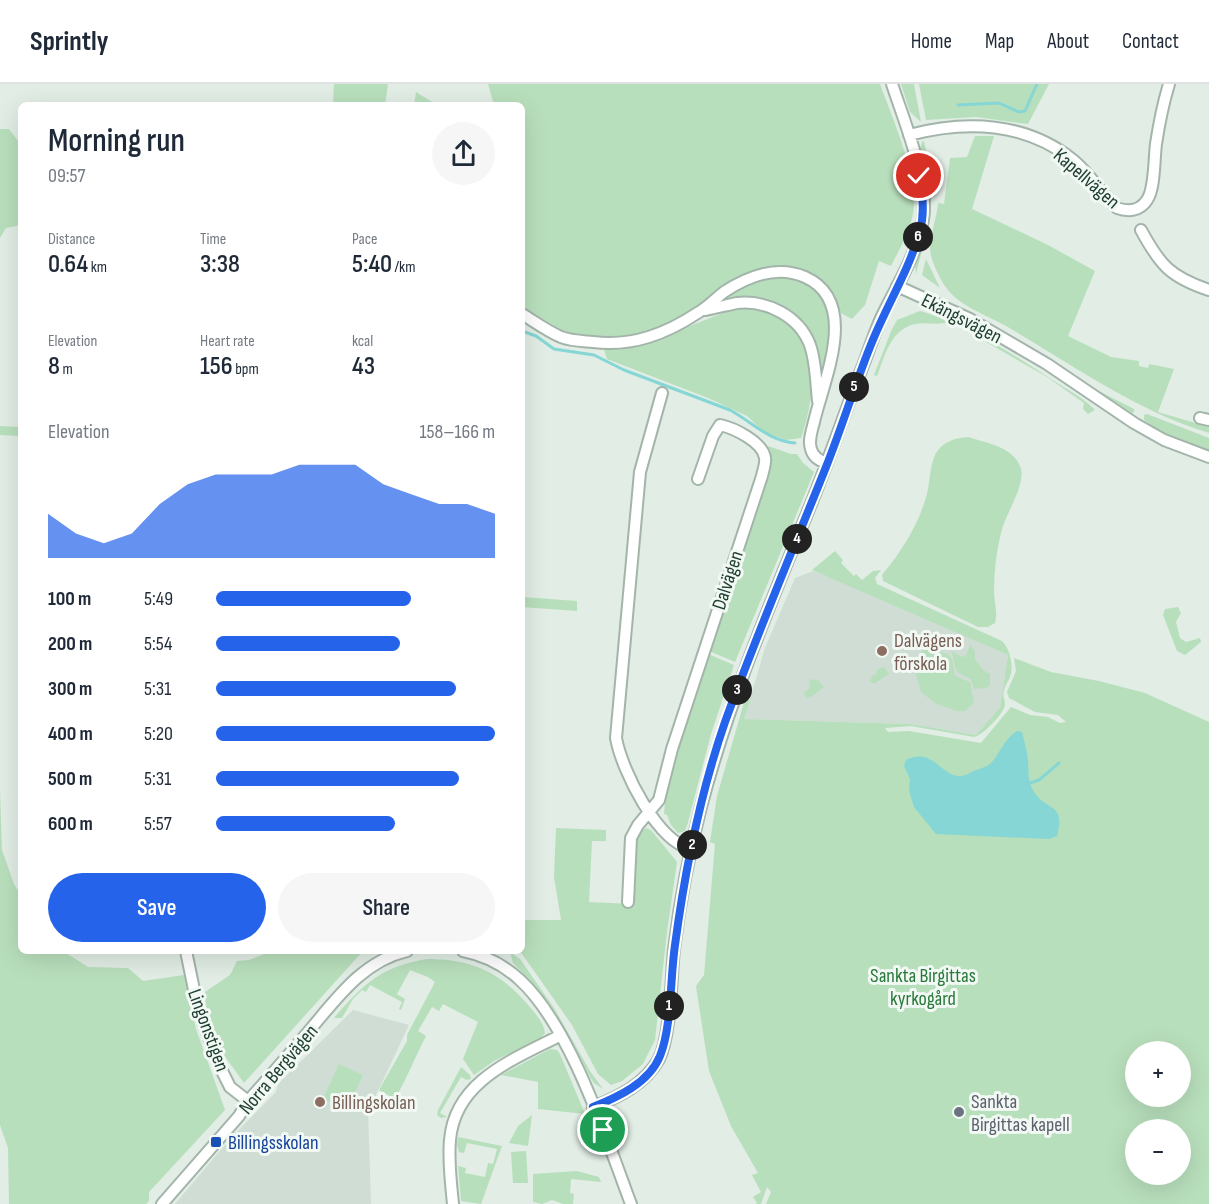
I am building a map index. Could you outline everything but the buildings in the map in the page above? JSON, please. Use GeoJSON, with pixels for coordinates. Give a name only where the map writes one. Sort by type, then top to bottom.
{"type":"FeatureCollection","features":[{"type":"Feature","properties":{"kind":"street","name":"Ekängsvägen"},"geometry":{"type":"LineString","coordinates":[[892,84],[909,135],[923,192],[923,218],[920,232],[897,286],[970,320],[1047,364],[1116,411],[1164,440],[1209,457]]}},
{"type":"Feature","properties":{"kind":"street","name":"Kapellvägen"},"geometry":{"type":"LineString","coordinates":[[909,135],[948,127],[984,125],[1023,133],[1054,147],[1073,160],[1117,208],[1125,211],[1135,210],[1143,205],[1150,193],[1156,145],[1169,84]]}},
{"type":"Feature","properties":{"kind":"street"},"geometry":{"type":"LineString","coordinates":[[1141,230],[1152,250],[1168,271],[1190,284],[1209,290]]}},
{"type":"Feature","properties":{"kind":"street"},"geometry":{"type":"LineString","coordinates":[[525,316],[563,338],[605,344],[642,340],[673,328],[702,311],[745,280],[767,273],[798,274],[819,286],[834,312],[835,335],[830,368],[810,438],[811,449],[820,461],[827,464]]}},
{"type":"Feature","properties":{"kind":"street"},"geometry":{"type":"LineString","coordinates":[[593,1107],[628,1090],[648,1075],[660,1056],[666,1030],[675,948],[691,849],[700,808],[723,729],[760,626],[827,464],[877,328],[897,286]]}},
{"type":"Feature","properties":{"kind":"street"},"geometry":{"type":"LineString","coordinates":[[702,311],[738,303],[759,304],[788,316],[799,326],[809,343],[814,360],[818,404]]}},
{"type":"Feature","properties":{"kind":"street"},"geometry":{"type":"LineString","coordinates":[[662,393],[640,472],[616,727],[619,750],[632,784],[670,837],[683,847],[691,849]]}},
{"type":"Feature","properties":{"kind":"street","name":"Dalvägen"},"geometry":{"type":"LineString","coordinates":[[628,902],[631,838],[638,825],[659,800],[672,748],[762,476],[766,459],[762,448],[733,428],[720,425],[713,436],[698,479]]}},
{"type":"Feature","properties":{"kind":"street","name":"Lingonstigen"},"geometry":{"type":"LineString","coordinates":[[187,954],[198,1009],[217,1060],[230,1087],[248,1101]]}},
{"type":"Feature","properties":{"kind":"street","name":"Norra Bergvägen"},"geometry":{"type":"LineString","coordinates":[[162,1204],[342,992],[385,954]]}},
{"type":"Feature","properties":{"kind":"street"},"geometry":{"type":"LineString","coordinates":[[472,954],[495,962],[520,980],[531,991],[561,1035],[593,1107],[631,1204]]}},
{"type":"Feature","properties":{"kind":"street"},"geometry":{"type":"LineString","coordinates":[[495,962],[499,954]]}},
{"type":"Feature","properties":{"kind":"street"},"geometry":{"type":"LineString","coordinates":[[453,1204],[450,1143],[453,1124],[463,1102],[472,1089],[496,1068],[561,1035]]}},
{"type":"Feature","properties":{"kind":"shaded area","name":"Dalvägens förskola"},"geometry":{"type":"Polygon","coordinates":[[[813,571],[862,590],[1008,655],[1000,707],[976,735],[911,724],[744,719],[765,648],[795,578],[813,571]]]}},
{"type":"Feature","properties":{"kind":"shaded area","name":"Billingskolan"},"geometry":{"type":"Polygon","coordinates":[[[353,1010],[409,1025],[368,1112],[371,1204],[175,1204],[230,1139],[276,1092],[278,1084],[353,1010]]]}},
{"type":"Feature","properties":{"kind":"green space"},"geometry":{"type":"Polygon","coordinates":[[[334,84],[388,84],[385,102],[333,102],[334,84]]]}},
{"type":"Feature","properties":{"kind":"green space"},"geometry":{"type":"Polygon","coordinates":[[[488,84],[880,84],[912,178],[914,205],[909,229],[891,266],[879,261],[865,305],[852,319],[837,311],[829,291],[818,278],[804,271],[785,267],[765,269],[673,324],[638,337],[604,340],[565,334],[525,311],[525,102],[493,102],[488,84]]]}},
{"type":"Feature","properties":{"kind":"green space"},"geometry":{"type":"Polygon","coordinates":[[[901,84],[914,84],[921,122],[910,112],[901,84]]]}},
{"type":"Feature","properties":{"kind":"green space"},"geometry":{"type":"Polygon","coordinates":[[[919,84],[1049,84],[1028,124],[976,117],[926,120],[919,84]]]}},
{"type":"Feature","properties":{"kind":"green space"},"geometry":{"type":"Polygon","coordinates":[[[416,92],[432,102],[414,102],[416,92]]]}},
{"type":"Feature","properties":{"kind":"green space"},"geometry":{"type":"Polygon","coordinates":[[[0,129],[9,129],[18,141],[18,226],[6,228],[0,238],[0,129]]]}},
{"type":"Feature","properties":{"kind":"green space"},"geometry":{"type":"Polygon","coordinates":[[[975,136],[994,136],[972,209],[1048,245],[1095,271],[1068,336],[1111,357],[1139,361],[1139,366],[1148,368],[1149,364],[1174,369],[1158,412],[1209,427],[1209,433],[1155,412],[1130,399],[1006,326],[965,305],[945,286],[930,252],[938,203],[944,204],[950,158],[967,157],[975,136]]]}},
{"type":"Feature","properties":{"kind":"green space"},"geometry":{"type":"Polygon","coordinates":[[[924,141],[931,177],[931,215],[916,274],[916,256],[928,206],[928,189],[921,155],[924,141]]]}},
{"type":"Feature","properties":{"kind":"green space"},"geometry":{"type":"Polygon","coordinates":[[[926,259],[940,288],[922,275],[926,259]]]}},
{"type":"Feature","properties":{"kind":"green space"},"geometry":{"type":"Polygon","coordinates":[[[775,276],[799,279],[816,287],[825,300],[830,316],[830,334],[820,392],[818,370],[789,313],[719,304],[745,286],[775,276]]]}},
{"type":"Feature","properties":{"kind":"green space"},"geometry":{"type":"Polygon","coordinates":[[[752,306],[774,313],[794,326],[803,338],[808,351],[812,380],[811,396],[801,438],[786,440],[764,432],[747,416],[708,398],[607,359],[603,347],[660,338],[735,308],[752,306]]]}},
{"type":"Feature","properties":{"kind":"green space"},"geometry":{"type":"Polygon","coordinates":[[[920,311],[956,324],[989,341],[1076,394],[1095,410],[1088,414],[1083,409],[1084,403],[1047,377],[953,323],[951,327],[944,323],[919,323],[907,327],[894,338],[877,376],[874,375],[897,320],[920,311]]]}},
{"type":"Feature","properties":{"kind":"green space"},"geometry":{"type":"Polygon","coordinates":[[[1095,389],[1134,409],[1134,412],[1132,413],[1095,389]]]}},
{"type":"Feature","properties":{"kind":"green space"},"geometry":{"type":"Polygon","coordinates":[[[1147,414],[1209,438],[1209,451],[1159,430],[1144,420],[1144,415],[1147,414]]]}},
{"type":"Feature","properties":{"kind":"green space"},"geometry":{"type":"Polygon","coordinates":[[[0,426],[18,427],[18,436],[0,435],[0,426]]]}},
{"type":"Feature","properties":{"kind":"green space"},"geometry":{"type":"Polygon","coordinates":[[[968,437],[1007,451],[1018,462],[1022,475],[999,542],[994,583],[996,619],[995,623],[988,627],[978,627],[883,581],[882,575],[915,526],[927,494],[931,467],[936,453],[950,441],[968,437]]]}},
{"type":"Feature","properties":{"kind":"green space"},"geometry":{"type":"Polygon","coordinates":[[[768,446],[797,454],[803,463],[814,472],[735,662],[709,651],[770,463],[771,455],[768,446]]]}},
{"type":"Feature","properties":{"kind":"green space","name":"Sankta Birgittas kyrkogård"},"geometry":{"type":"Polygon","coordinates":[[[835,551],[843,560],[841,563],[854,576],[856,574],[862,580],[873,571],[881,570],[875,578],[877,584],[1002,641],[1007,648],[1012,668],[1003,692],[1004,708],[992,724],[978,736],[911,726],[885,728],[888,732],[909,731],[981,743],[1011,707],[1030,715],[1048,717],[1060,723],[1066,722],[1058,715],[1035,712],[1009,698],[1007,692],[1016,671],[1014,658],[1051,672],[1145,693],[1209,722],[1209,1204],[766,1204],[771,1192],[767,1187],[761,1204],[755,1204],[757,1203],[753,1197],[761,1192],[752,1175],[758,1173],[731,1126],[709,1071],[696,986],[704,975],[715,844],[710,842],[717,796],[745,699],[750,700],[744,719],[911,724],[976,735],[1000,707],[1008,655],[812,570],[835,551]]]}},
{"type":"Feature","properties":{"kind":"green space"},"geometry":{"type":"Polygon","coordinates":[[[525,597],[577,601],[577,611],[525,607],[525,597]]]}},
{"type":"Feature","properties":{"kind":"green space"},"geometry":{"type":"Polygon","coordinates":[[[1178,607],[1181,613],[1176,622],[1180,638],[1186,642],[1200,638],[1201,642],[1185,655],[1177,651],[1163,615],[1165,609],[1178,607]]]}},
{"type":"Feature","properties":{"kind":"green space"},"geometry":{"type":"Polygon","coordinates":[[[970,645],[975,651],[975,659],[983,670],[990,674],[990,685],[986,688],[974,689],[971,679],[960,674],[956,669],[951,651],[962,657],[966,655],[970,645]]]}},
{"type":"Feature","properties":{"kind":"green space"},"geometry":{"type":"Polygon","coordinates":[[[925,647],[947,654],[952,659],[955,676],[970,682],[974,703],[965,711],[957,711],[935,703],[921,692],[913,665],[925,647]]]}},
{"type":"Feature","properties":{"kind":"green space"},"geometry":{"type":"Polygon","coordinates":[[[708,654],[734,665],[711,734],[687,826],[685,831],[678,833],[671,825],[667,815],[664,814],[666,793],[681,732],[708,654]]]}},
{"type":"Feature","properties":{"kind":"green space"},"geometry":{"type":"Polygon","coordinates":[[[884,667],[889,674],[872,683],[870,681],[872,676],[878,669],[884,667]]]}},
{"type":"Feature","properties":{"kind":"green space"},"geometry":{"type":"Polygon","coordinates":[[[818,680],[824,687],[806,698],[804,693],[810,688],[809,681],[818,680]]]}},
{"type":"Feature","properties":{"kind":"green space"},"geometry":{"type":"Polygon","coordinates":[[[0,790],[2,850],[18,891],[18,954],[68,954],[88,967],[128,968],[143,981],[184,975],[196,1029],[225,1110],[149,1192],[149,1201],[146,1204],[9,1204],[8,1148],[0,1125],[0,790]]]}},
{"type":"Feature","properties":{"kind":"green space"},"geometry":{"type":"Polygon","coordinates":[[[556,828],[606,830],[606,841],[592,841],[589,902],[632,904],[635,839],[639,832],[646,828],[651,830],[677,862],[655,1040],[643,1064],[622,1081],[611,1085],[598,1074],[572,1025],[522,954],[525,954],[525,920],[561,920],[554,877],[556,828]]]}},
{"type":"Feature","properties":{"kind":"green space"},"geometry":{"type":"Polygon","coordinates":[[[264,954],[360,954],[244,1083],[216,1044],[206,1010],[205,992],[230,975],[237,961],[249,960],[264,954]]]}},
{"type":"Feature","properties":{"kind":"green space"},"geometry":{"type":"Polygon","coordinates":[[[511,954],[520,959],[554,1008],[590,1071],[603,1089],[590,1077],[552,1008],[513,963],[511,954]]]}},
{"type":"Feature","properties":{"kind":"green space"},"geometry":{"type":"Polygon","coordinates":[[[427,959],[471,965],[496,976],[529,1006],[541,1022],[545,1033],[541,1038],[494,1061],[474,1075],[463,1059],[478,1022],[443,1004],[439,1011],[432,1007],[418,1031],[426,1036],[395,1099],[379,1090],[407,1041],[407,1035],[435,982],[410,970],[397,994],[405,999],[401,1010],[399,1009],[402,1002],[370,985],[366,992],[362,990],[353,999],[342,1018],[334,1018],[354,995],[374,978],[398,966],[427,959]]]}},
{"type":"Feature","properties":{"kind":"green space"},"geometry":{"type":"Polygon","coordinates":[[[550,1049],[557,1050],[560,1054],[585,1114],[538,1109],[538,1082],[501,1075],[550,1049]]]}},
{"type":"Feature","properties":{"kind":"green space"},"geometry":{"type":"Polygon","coordinates":[[[339,1064],[363,1075],[347,1110],[323,1099],[339,1064]]]}},
{"type":"Feature","properties":{"kind":"green space"},"geometry":{"type":"Polygon","coordinates":[[[461,1067],[471,1079],[461,1077],[440,1113],[447,1117],[441,1118],[437,1115],[438,1110],[461,1067]]]}},
{"type":"Feature","properties":{"kind":"green space"},"geometry":{"type":"Polygon","coordinates":[[[532,1115],[528,1146],[509,1143],[518,1126],[532,1115]]]}},
{"type":"Feature","properties":{"kind":"green space"},"geometry":{"type":"Polygon","coordinates":[[[458,1137],[502,1146],[481,1204],[461,1201],[458,1166],[466,1168],[465,1173],[485,1177],[488,1163],[493,1164],[497,1149],[467,1143],[464,1153],[459,1152],[458,1137]]]}},
{"type":"Feature","properties":{"kind":"green space"},"geometry":{"type":"Polygon","coordinates":[[[526,1151],[528,1183],[513,1183],[511,1152],[526,1151]]]}},
{"type":"Feature","properties":{"kind":"green space"},"geometry":{"type":"Polygon","coordinates":[[[577,1171],[599,1177],[601,1182],[571,1179],[570,1193],[574,1194],[573,1204],[563,1204],[552,1200],[542,1204],[533,1202],[533,1174],[577,1171]]]}},
{"type":"Feature","properties":{"kind":"water"},"geometry":{"type":"Polygon","coordinates":[[[1017,731],[1022,732],[1032,788],[1039,798],[1057,812],[1059,825],[1057,836],[1049,839],[936,834],[914,807],[909,791],[910,779],[904,766],[906,760],[923,757],[954,775],[963,776],[991,763],[1008,739],[1017,731]]]}},
{"type":"Feature","properties":{"kind":"waterway"},"geometry":{"type":"LineString","coordinates":[[958,105],[999,103],[1019,112],[1025,111],[1037,84]]}},
{"type":"Feature","properties":{"kind":"waterway"},"geometry":{"type":"LineString","coordinates":[[525,332],[536,336],[554,349],[594,355],[624,370],[730,410],[769,435],[795,443]]}},
{"type":"Feature","properties":{"kind":"waterway"},"geometry":{"type":"LineString","coordinates":[[1030,783],[1039,780],[1059,763]]}},
{"type":"Feature","properties":{"kind":"place","name":"Dalvägens förskola"},"geometry":{"type":"Point","coordinates":[882,651]}},
{"type":"Feature","properties":{"kind":"place","name":"Billingskolan"},"geometry":{"type":"Point","coordinates":[320,1102]}},
{"type":"Feature","properties":{"kind":"place","name":"Sankta Birgittas kapell"},"geometry":{"type":"Point","coordinates":[959,1112]}},
{"type":"Feature","properties":{"kind":"place","name":"Billingsskolan"},"geometry":{"type":"Point","coordinates":[216,1142]}},
{"type":"Feature","properties":{"kind":"route"},"geometry":{"type":"LineString","coordinates":[[603,1130],[593,1107],[612,1100],[648,1075],[660,1056],[666,1030],[675,948],[691,849],[700,808],[723,729],[760,626],[827,464],[881,318],[920,232],[924,206],[919,176]]}}]}
